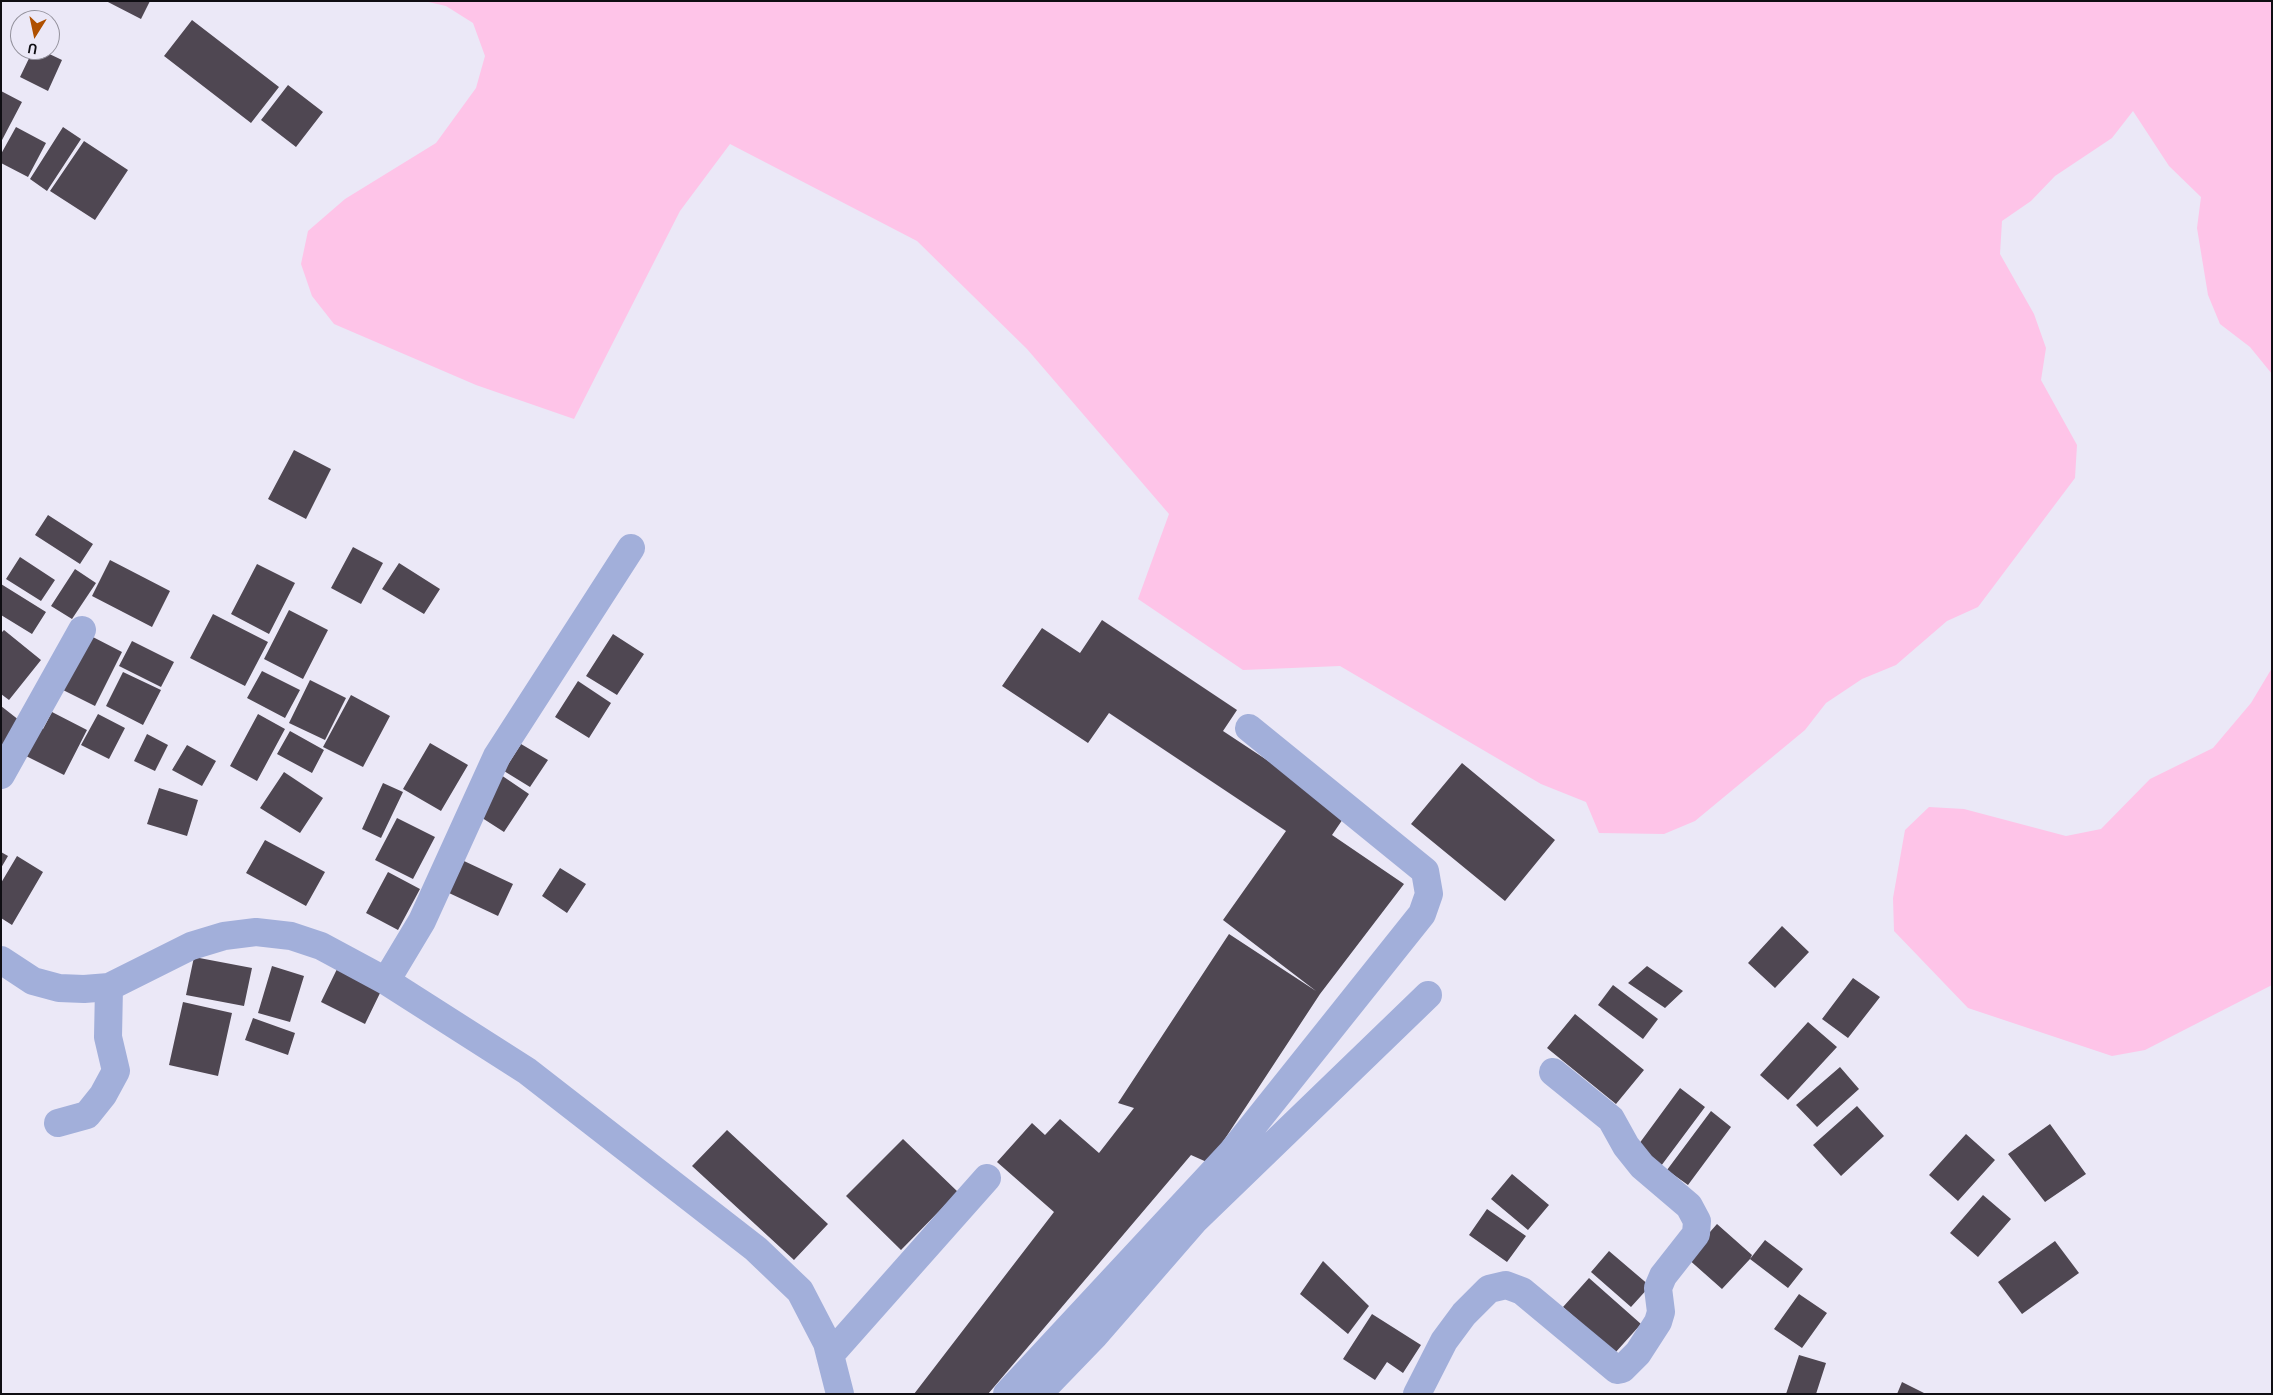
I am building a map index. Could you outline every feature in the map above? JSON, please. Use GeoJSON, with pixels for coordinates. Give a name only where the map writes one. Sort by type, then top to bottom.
{"type":"FeatureCollection","features":[{"type":"Feature","properties":{"kind":"street"},"geometry":{"type":"LineString","coordinates":[[386,981],[422,921],[497,756],[631,548]]}},
{"type":"Feature","properties":{"kind":"street"},"geometry":{"type":"LineString","coordinates":[[1,775],[82,630]]}},
{"type":"Feature","properties":{"kind":"street"},"geometry":{"type":"LineString","coordinates":[[1007,1394],[1232,1152],[1422,914],[1429,894],[1425,872],[1249,728]]}},
{"type":"Feature","properties":{"kind":"street"},"geometry":{"type":"LineString","coordinates":[[1,960],[34,981],[59,988],[109,987],[191,946],[224,936],[256,932],[291,936],[321,946],[386,981],[527,1071],[756,1249],[800,1291],[827,1343],[840,1394]]}},
{"type":"Feature","properties":{"kind":"street"},"geometry":{"type":"LineString","coordinates":[[58,1123],[87,1115],[103,1095],[116,1072],[108,1037],[109,987]]}},
{"type":"Feature","properties":{"kind":"street"},"geometry":{"type":"LineString","coordinates":[[1038,1394],[1094,1336],[1194,1221],[1428,995]]}},
{"type":"Feature","properties":{"kind":"street"},"geometry":{"type":"LineString","coordinates":[[1417,1394],[1444,1341],[1464,1314],[1489,1290],[1506,1285],[1522,1291],[1617,1370],[1622,1369],[1638,1353],[1658,1322],[1662,1312],[1658,1288],[1663,1276],[1696,1234],[1697,1221],[1689,1206],[1642,1166],[1626,1146],[1611,1119],[1553,1072]]}},
{"type":"Feature","properties":{"kind":"street"},"geometry":{"type":"LineString","coordinates":[[830,1355],[987,1178]]}},
{"type":"Feature","properties":{"kind":"shaded area"},"geometry":{"type":"Polygon","coordinates":[[[424,1],[2272,1],[2272,374],[2250,347],[2220,324],[2208,295],[2197,228],[2201,197],[2169,166],[2133,111],[2112,138],[2055,176],[2031,201],[2002,221],[2000,254],[2034,314],[2046,348],[2041,380],[2077,445],[2075,478],[1978,607],[1947,621],[1896,665],[1862,679],[1826,703],[1805,730],[1695,821],[1664,834],[1599,833],[1586,802],[1541,784],[1340,666],[1243,670],[1138,599],[1169,514],[1027,349],[917,241],[730,144],[680,211],[574,419],[476,385],[334,324],[312,296],[301,264],[308,231],[345,199],[436,143],[476,88],[485,56],[473,23],[446,6],[424,1]]]}},
{"type":"Feature","properties":{"kind":"shaded area"},"geometry":{"type":"Polygon","coordinates":[[[2272,668],[2272,985],[2145,1050],[2112,1056],[1968,1008],[1894,931],[1893,898],[1905,830],[1929,807],[1964,809],[2066,836],[2101,829],[2150,779],[2213,748],[2251,703],[2272,668]]]}},
{"type":"Feature","properties":{"kind":"building"},"geometry":{"type":"Polygon","coordinates":[[[106,1],[150,1],[141,19],[106,1]]]}},
{"type":"Feature","properties":{"kind":"building"},"geometry":{"type":"Polygon","coordinates":[[[192,20],[279,87],[251,123],[164,56],[192,20]]]}},
{"type":"Feature","properties":{"kind":"building"},"geometry":{"type":"Polygon","coordinates":[[[28,60],[62,60],[48,91],[20,77],[28,60]]]}},
{"type":"Feature","properties":{"kind":"building"},"geometry":{"type":"Polygon","coordinates":[[[288,85],[323,112],[296,147],[261,120],[288,85]]]}},
{"type":"Feature","properties":{"kind":"building"},"geometry":{"type":"Polygon","coordinates":[[[1,91],[22,102],[1,142],[1,91]]]}},
{"type":"Feature","properties":{"kind":"building"},"geometry":{"type":"Polygon","coordinates":[[[16,127],[46,143],[28,177],[1,163],[1,154],[16,127]]]}},
{"type":"Feature","properties":{"kind":"building"},"geometry":{"type":"Polygon","coordinates":[[[63,127],[81,139],[47,191],[30,179],[63,127]]]}},
{"type":"Feature","properties":{"kind":"building"},"geometry":{"type":"Polygon","coordinates":[[[84,141],[128,170],[95,220],[50,191],[84,141]]]}},
{"type":"Feature","properties":{"kind":"building"},"geometry":{"type":"Polygon","coordinates":[[[294,450],[331,469],[306,519],[268,499],[294,450]]]}},
{"type":"Feature","properties":{"kind":"building"},"geometry":{"type":"Polygon","coordinates":[[[48,515],[93,544],[80,564],[35,535],[48,515]]]}},
{"type":"Feature","properties":{"kind":"building"},"geometry":{"type":"Polygon","coordinates":[[[353,547],[383,563],[361,604],[331,588],[353,547]]]}},
{"type":"Feature","properties":{"kind":"building"},"geometry":{"type":"Polygon","coordinates":[[[20,557],[55,580],[41,601],[6,579],[20,557]]]}},
{"type":"Feature","properties":{"kind":"building"},"geometry":{"type":"Polygon","coordinates":[[[110,560],[170,591],[152,627],[92,596],[110,560]]]}},
{"type":"Feature","properties":{"kind":"building"},"geometry":{"type":"Polygon","coordinates":[[[399,563],[440,589],[424,614],[382,589],[399,563]]]}},
{"type":"Feature","properties":{"kind":"building"},"geometry":{"type":"Polygon","coordinates":[[[257,564],[295,583],[269,634],[231,614],[257,564]]]}},
{"type":"Feature","properties":{"kind":"building"},"geometry":{"type":"Polygon","coordinates":[[[75,569],[96,583],[72,619],[51,606],[75,569]]]}},
{"type":"Feature","properties":{"kind":"building"},"geometry":{"type":"Polygon","coordinates":[[[1,584],[46,612],[32,634],[1,615],[1,584]]]}},
{"type":"Feature","properties":{"kind":"building"},"geometry":{"type":"Polygon","coordinates":[[[289,610],[328,630],[303,679],[264,659],[289,610]]]}},
{"type":"Feature","properties":{"kind":"building"},"geometry":{"type":"Polygon","coordinates":[[[213,614],[268,642],[245,686],[190,658],[213,614]]]}},
{"type":"Feature","properties":{"kind":"building"},"geometry":{"type":"Polygon","coordinates":[[[1102,620],[1237,710],[1223,731],[1347,813],[1332,835],[1404,884],[1320,994],[1209,1163],[1191,1155],[988,1394],[914,1394],[1054,1212],[997,1162],[1032,1123],[1045,1135],[1060,1119],[1099,1153],[1134,1108],[1118,1103],[1229,934],[1316,991],[1223,920],[1286,831],[1109,713],[1088,743],[1002,686],[1042,628],[1080,653],[1102,620]]]}},
{"type":"Feature","properties":{"kind":"building"},"geometry":{"type":"Polygon","coordinates":[[[4,630],[41,660],[9,700],[1,694],[1,633],[4,630]]]}},
{"type":"Feature","properties":{"kind":"building"},"geometry":{"type":"Polygon","coordinates":[[[613,634],[644,654],[617,695],[586,676],[613,634]]]}},
{"type":"Feature","properties":{"kind":"building"},"geometry":{"type":"Polygon","coordinates":[[[89,635],[122,652],[95,706],[61,689],[89,635]]]}},
{"type":"Feature","properties":{"kind":"building"},"geometry":{"type":"Polygon","coordinates":[[[132,641],[174,662],[161,687],[119,666],[132,641]]]}},
{"type":"Feature","properties":{"kind":"building"},"geometry":{"type":"Polygon","coordinates":[[[262,671],[300,690],[285,718],[247,698],[262,671]]]}},
{"type":"Feature","properties":{"kind":"building"},"geometry":{"type":"Polygon","coordinates":[[[123,672],[161,690],[143,725],[106,706],[123,672]]]}},
{"type":"Feature","properties":{"kind":"building"},"geometry":{"type":"Polygon","coordinates":[[[310,680],[346,698],[325,740],[289,723],[310,680]]]}},
{"type":"Feature","properties":{"kind":"building"},"geometry":{"type":"Polygon","coordinates":[[[578,681],[611,703],[589,738],[555,717],[578,681]]]}},
{"type":"Feature","properties":{"kind":"building"},"geometry":{"type":"Polygon","coordinates":[[[351,695],[390,716],[363,767],[323,747],[351,695]]]}},
{"type":"Feature","properties":{"kind":"building"},"geometry":{"type":"Polygon","coordinates":[[[1,706],[24,724],[1,753],[1,706]]]}},
{"type":"Feature","properties":{"kind":"building"},"geometry":{"type":"Polygon","coordinates":[[[52,712],[87,730],[64,775],[18,752],[32,724],[43,729],[52,712]]]}},
{"type":"Feature","properties":{"kind":"building"},"geometry":{"type":"Polygon","coordinates":[[[98,714],[125,728],[109,759],[81,745],[98,714]]]}},
{"type":"Feature","properties":{"kind":"building"},"geometry":{"type":"Polygon","coordinates":[[[258,714],[285,729],[257,781],[230,766],[258,714]]]}},
{"type":"Feature","properties":{"kind":"building"},"geometry":{"type":"Polygon","coordinates":[[[290,731],[324,750],[312,773],[277,754],[290,731]]]}},
{"type":"Feature","properties":{"kind":"building"},"geometry":{"type":"Polygon","coordinates":[[[147,734],[168,745],[155,771],[134,761],[147,734]]]}},
{"type":"Feature","properties":{"kind":"building"},"geometry":{"type":"Polygon","coordinates":[[[430,743],[468,765],[441,811],[403,789],[430,743]]]}},
{"type":"Feature","properties":{"kind":"building"},"geometry":{"type":"Polygon","coordinates":[[[521,744],[548,760],[530,787],[504,771],[521,744]]]}},
{"type":"Feature","properties":{"kind":"building"},"geometry":{"type":"Polygon","coordinates":[[[187,745],[216,761],[202,786],[172,770],[187,745]]]}},
{"type":"Feature","properties":{"kind":"building"},"geometry":{"type":"Polygon","coordinates":[[[1462,763],[1555,840],[1505,901],[1411,824],[1462,763]]]}},
{"type":"Feature","properties":{"kind":"building"},"geometry":{"type":"Polygon","coordinates":[[[284,772],[323,798],[300,833],[260,808],[284,772]]]}},
{"type":"Feature","properties":{"kind":"building"},"geometry":{"type":"Polygon","coordinates":[[[501,775],[529,794],[504,832],[476,814],[501,775]]]}},
{"type":"Feature","properties":{"kind":"building"},"geometry":{"type":"Polygon","coordinates":[[[383,783],[403,792],[381,838],[362,829],[383,783]]]}},
{"type":"Feature","properties":{"kind":"building"},"geometry":{"type":"Polygon","coordinates":[[[159,788],[198,800],[187,836],[147,824],[159,788]]]}},
{"type":"Feature","properties":{"kind":"building"},"geometry":{"type":"Polygon","coordinates":[[[397,818],[435,837],[413,879],[375,860],[397,818]]]}},
{"type":"Feature","properties":{"kind":"building"},"geometry":{"type":"Polygon","coordinates":[[[265,840],[325,872],[306,906],[246,873],[265,840]]]}},
{"type":"Feature","properties":{"kind":"building"},"geometry":{"type":"Polygon","coordinates":[[[1,852],[8,856],[1,868],[1,852]]]}},
{"type":"Feature","properties":{"kind":"building"},"geometry":{"type":"Polygon","coordinates":[[[17,856],[43,872],[12,925],[1,918],[1,883],[17,856]]]}},
{"type":"Feature","properties":{"kind":"building"},"geometry":{"type":"Polygon","coordinates":[[[464,861],[513,884],[498,916],[449,893],[464,861]]]}},
{"type":"Feature","properties":{"kind":"building"},"geometry":{"type":"Polygon","coordinates":[[[560,868],[586,884],[567,913],[542,896],[560,868]]]}},
{"type":"Feature","properties":{"kind":"building"},"geometry":{"type":"Polygon","coordinates":[[[388,872],[420,889],[398,930],[366,913],[388,872]]]}},
{"type":"Feature","properties":{"kind":"building"},"geometry":{"type":"Polygon","coordinates":[[[1782,926],[1809,952],[1775,988],[1748,963],[1782,926]]]}},
{"type":"Feature","properties":{"kind":"building"},"geometry":{"type":"Polygon","coordinates":[[[194,957],[252,968],[244,1006],[186,995],[194,957]]]}},
{"type":"Feature","properties":{"kind":"building"},"geometry":{"type":"Polygon","coordinates":[[[272,966],[304,976],[290,1022],[258,1013],[272,966]]]}},
{"type":"Feature","properties":{"kind":"building"},"geometry":{"type":"Polygon","coordinates":[[[1647,966],[1683,991],[1665,1008],[1628,983],[1647,966]]]}},
{"type":"Feature","properties":{"kind":"building"},"geometry":{"type":"Polygon","coordinates":[[[337,969],[381,991],[365,1024],[321,1002],[337,969]]]}},
{"type":"Feature","properties":{"kind":"building"},"geometry":{"type":"Polygon","coordinates":[[[1853,978],[1880,997],[1848,1038],[1822,1019],[1853,978]]]}},
{"type":"Feature","properties":{"kind":"building"},"geometry":{"type":"Polygon","coordinates":[[[1613,985],[1658,1019],[1643,1039],[1598,1005],[1613,985]]]}},
{"type":"Feature","properties":{"kind":"building"},"geometry":{"type":"Polygon","coordinates":[[[183,1002],[232,1013],[218,1076],[169,1065],[183,1002]]]}},
{"type":"Feature","properties":{"kind":"building"},"geometry":{"type":"Polygon","coordinates":[[[1575,1014],[1644,1070],[1616,1104],[1547,1048],[1575,1014]]]}},
{"type":"Feature","properties":{"kind":"building"},"geometry":{"type":"Polygon","coordinates":[[[253,1018],[295,1033],[288,1055],[245,1040],[253,1018]]]}},
{"type":"Feature","properties":{"kind":"building"},"geometry":{"type":"Polygon","coordinates":[[[1808,1022],[1837,1047],[1788,1100],[1760,1075],[1808,1022]]]}},
{"type":"Feature","properties":{"kind":"building"},"geometry":{"type":"Polygon","coordinates":[[[1840,1067],[1859,1089],[1817,1127],[1796,1105],[1840,1067]]]}},
{"type":"Feature","properties":{"kind":"building"},"geometry":{"type":"Polygon","coordinates":[[[1680,1088],[1705,1107],[1661,1166],[1636,1148],[1680,1088]]]}},
{"type":"Feature","properties":{"kind":"building"},"geometry":{"type":"Polygon","coordinates":[[[1857,1106],[1884,1136],[1841,1176],[1813,1145],[1857,1106]]]}},
{"type":"Feature","properties":{"kind":"building"},"geometry":{"type":"Polygon","coordinates":[[[1711,1111],[1731,1127],[1688,1185],[1667,1170],[1711,1111]]]}},
{"type":"Feature","properties":{"kind":"building"},"geometry":{"type":"Polygon","coordinates":[[[2050,1124],[2086,1174],[2045,1202],[2008,1154],[2050,1124]]]}},
{"type":"Feature","properties":{"kind":"building"},"geometry":{"type":"Polygon","coordinates":[[[727,1130],[828,1224],[794,1260],[692,1166],[727,1130]]]}},
{"type":"Feature","properties":{"kind":"building"},"geometry":{"type":"Polygon","coordinates":[[[1966,1134],[1995,1160],[1958,1201],[1929,1175],[1966,1134]]]}},
{"type":"Feature","properties":{"kind":"building"},"geometry":{"type":"Polygon","coordinates":[[[903,1139],[958,1192],[901,1250],[846,1196],[903,1139]]]}},
{"type":"Feature","properties":{"kind":"building"},"geometry":{"type":"Polygon","coordinates":[[[1512,1174],[1549,1205],[1528,1230],[1491,1199],[1512,1174]]]}},
{"type":"Feature","properties":{"kind":"building"},"geometry":{"type":"Polygon","coordinates":[[[1983,1195],[2011,1219],[1978,1257],[1950,1233],[1983,1195]]]}},
{"type":"Feature","properties":{"kind":"building"},"geometry":{"type":"Polygon","coordinates":[[[1487,1209],[1526,1236],[1507,1262],[1469,1235],[1487,1209]]]}},
{"type":"Feature","properties":{"kind":"building"},"geometry":{"type":"Polygon","coordinates":[[[1717,1224],[1752,1255],[1722,1289],[1687,1258],[1717,1224]]]}},
{"type":"Feature","properties":{"kind":"building"},"geometry":{"type":"Polygon","coordinates":[[[1765,1240],[1803,1269],[1788,1288],[1750,1259],[1765,1240]]]}},
{"type":"Feature","properties":{"kind":"building"},"geometry":{"type":"Polygon","coordinates":[[[2055,1241],[2079,1273],[2022,1314],[1998,1282],[2055,1241]]]}},
{"type":"Feature","properties":{"kind":"building"},"geometry":{"type":"Polygon","coordinates":[[[1609,1251],[1650,1286],[1631,1307],[1591,1272],[1609,1251]]]}},
{"type":"Feature","properties":{"kind":"building"},"geometry":{"type":"Polygon","coordinates":[[[1323,1261],[1369,1306],[1348,1334],[1300,1294],[1323,1261]]]}},
{"type":"Feature","properties":{"kind":"building"},"geometry":{"type":"Polygon","coordinates":[[[1589,1278],[1641,1324],[1615,1353],[1563,1307],[1589,1278]]]}},
{"type":"Feature","properties":{"kind":"building"},"geometry":{"type":"Polygon","coordinates":[[[1799,1294],[1827,1313],[1802,1348],[1774,1329],[1799,1294]]]}},
{"type":"Feature","properties":{"kind":"building"},"geometry":{"type":"Polygon","coordinates":[[[1372,1314],[1421,1345],[1403,1373],[1387,1362],[1375,1380],[1343,1359],[1372,1314]]]}},
{"type":"Feature","properties":{"kind":"building"},"geometry":{"type":"Polygon","coordinates":[[[1799,1355],[1826,1363],[1816,1394],[1786,1394],[1799,1355]]]}},
{"type":"Feature","properties":{"kind":"building"},"geometry":{"type":"Polygon","coordinates":[[[1902,1382],[1926,1394],[1897,1394],[1902,1382]]]}}]}
